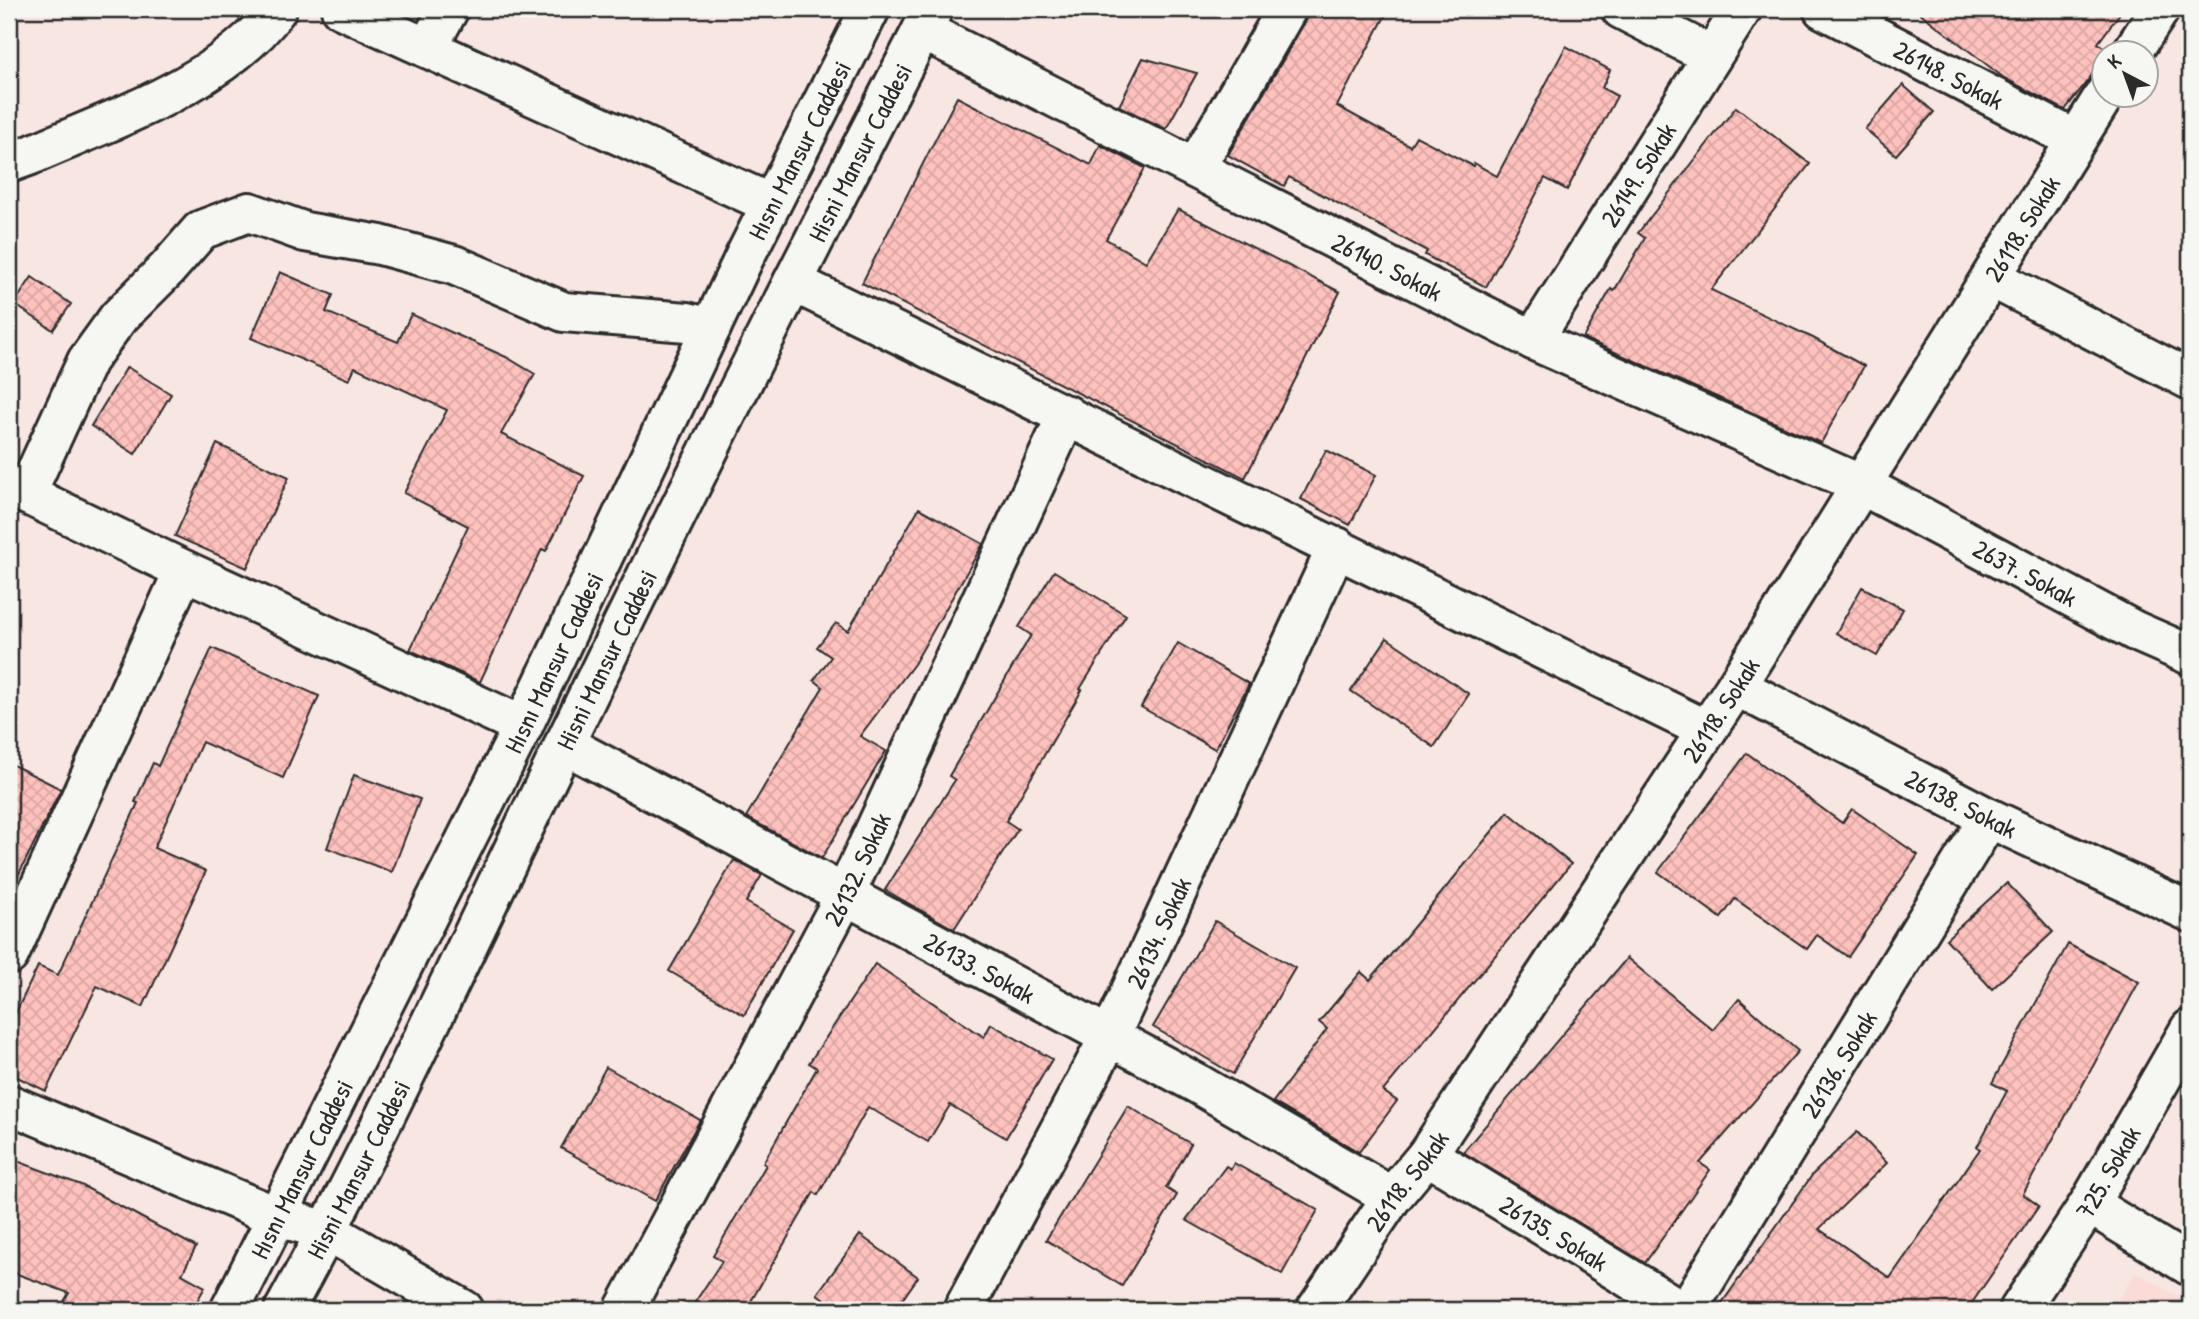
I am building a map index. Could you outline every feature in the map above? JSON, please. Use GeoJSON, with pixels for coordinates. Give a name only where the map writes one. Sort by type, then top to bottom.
{"type":"FeatureCollection","features":[{"type":"Feature","properties":{"kind":"street"},"geometry":{"type":"LineString","coordinates":[[9,163],[203,76],[240,49],[277,9]]}},
{"type":"Feature","properties":{"kind":"street"},"geometry":{"type":"LineString","coordinates":[[341,9],[771,204]]}},
{"type":"Feature","properties":{"kind":"street"},"geometry":{"type":"LineString","coordinates":[[427,48],[449,9]]}},
{"type":"Feature","properties":{"kind":"street","name":"Hısnı Mansur Caddesi"},"geometry":{"type":"LineString","coordinates":[[230,1310],[523,726],[710,328],[870,9]]}},
{"type":"Feature","properties":{"kind":"street"},"geometry":{"type":"LineString","coordinates":[[1195,169],[1287,9]]}},
{"type":"Feature","properties":{"kind":"street"},"geometry":{"type":"LineString","coordinates":[[1621,9],[1713,56]]}},
{"type":"Feature","properties":{"kind":"street","name":"26149. Sokak"},"geometry":{"type":"LineString","coordinates":[[1533,340],[1742,9]]}},
{"type":"Feature","properties":{"kind":"street","name":"26148. Sokak"},"geometry":{"type":"LineString","coordinates":[[1823,9],[2076,140]]}},
{"type":"Feature","properties":{"kind":"street"},"geometry":{"type":"LineString","coordinates":[[2141,38],[2160,9]]}},
{"type":"Feature","properties":{"kind":"street","name":"26140. Sokak"},"geometry":{"type":"LineString","coordinates":[[928,19],[1195,169],[1533,340],[1862,485]]}},
{"type":"Feature","properties":{"kind":"street","name":"Hisni Mansur Caddesi"},"geometry":{"type":"LineString","coordinates":[[284,1310],[328,1231],[564,744],[793,282],[928,19]]}},
{"type":"Feature","properties":{"kind":"street","name":"26118. Sokak"},"geometry":{"type":"LineString","coordinates":[[1316,1310],[1392,1197],[1427,1155],[1736,686],[2096,108]]}},
{"type":"Feature","properties":{"kind":"street"},"geometry":{"type":"LineString","coordinates":[[523,726],[17,490],[87,361],[118,318],[201,230],[249,212],[305,232],[380,245],[454,265],[564,312],[687,322],[710,328]]}},
{"type":"Feature","properties":{"kind":"street"},"geometry":{"type":"LineString","coordinates":[[1992,278],[2190,380]]}},
{"type":"Feature","properties":{"kind":"street"},"geometry":{"type":"LineString","coordinates":[[793,282],[1707,730]]}},
{"type":"Feature","properties":{"kind":"street","name":"26132. Sokak"},"geometry":{"type":"LineString","coordinates":[[624,1310],[845,897],[1067,415]]}},
{"type":"Feature","properties":{"kind":"street","name":"2637. Sokak"},"geometry":{"type":"LineString","coordinates":[[1862,485],[2135,631],[2190,655]]}},
{"type":"Feature","properties":{"kind":"street","name":"26134. Sokak"},"geometry":{"type":"LineString","coordinates":[[962,1310],[1109,1038],[1337,547]]}},
{"type":"Feature","properties":{"kind":"street"},"geometry":{"type":"LineString","coordinates":[[9,955],[184,570]]}},
{"type":"Feature","properties":{"kind":"street","name":"26138. Sokak"},"geometry":{"type":"LineString","coordinates":[[1736,686],[1989,818],[2190,912]]}},
{"type":"Feature","properties":{"kind":"street","name":"26133. Sokak"},"geometry":{"type":"LineString","coordinates":[[564,744],[1198,1084],[1392,1197]]}},
{"type":"Feature","properties":{"kind":"street","name":"26136. Sokak"},"geometry":{"type":"LineString","coordinates":[[1687,1310],[1989,818]]}},
{"type":"Feature","properties":{"kind":"street","name":"725. Sokak"},"geometry":{"type":"LineString","coordinates":[[2019,1310],[2089,1204],[2190,1029]]}},
{"type":"Feature","properties":{"kind":"street"},"geometry":{"type":"LineString","coordinates":[[9,1104],[278,1217],[328,1231],[464,1310]]}},
{"type":"Feature","properties":{"kind":"street","name":"26135. Sokak"},"geometry":{"type":"LineString","coordinates":[[1427,1155],[1681,1310]]}},
{"type":"Feature","properties":{"kind":"street"},"geometry":{"type":"LineString","coordinates":[[2089,1204],[2190,1266]]}},
{"type":"Feature","properties":{"kind":"shaded area"},"geometry":{"type":"Polygon","coordinates":[[[2136,1272],[2190,1304],[2190,1310],[2112,1310],[2136,1272]]]}},
{"type":"Feature","properties":{"kind":"building"},"geometry":{"type":"Polygon","coordinates":[[[1309,9],[1389,9],[1337,106],[1410,146],[1416,136],[1497,176],[1566,46],[1610,70],[1602,88],[1617,96],[1567,190],[1545,178],[1486,287],[1425,255],[1427,251],[1289,177],[1284,186],[1228,155],[1306,20],[1309,9]]]}},
{"type":"Feature","properties":{"kind":"building"},"geometry":{"type":"Polygon","coordinates":[[[1915,9],[2123,9],[2102,38],[2090,38],[2090,77],[2065,110],[2004,78],[1915,9]]]}},
{"type":"Feature","properties":{"kind":"building"},"geometry":{"type":"Polygon","coordinates":[[[1143,58],[1197,73],[1166,129],[1119,106],[1143,58]]]}},
{"type":"Feature","properties":{"kind":"building"},"geometry":{"type":"Polygon","coordinates":[[[1903,85],[1934,112],[1896,155],[1865,129],[1903,85]]]}},
{"type":"Feature","properties":{"kind":"building"},"geometry":{"type":"Polygon","coordinates":[[[957,97],[1091,165],[1100,145],[1145,168],[1106,239],[1146,262],[1178,209],[1340,292],[1245,478],[862,283],[957,97]]]}},
{"type":"Feature","properties":{"kind":"building"},"geometry":{"type":"Polygon","coordinates":[[[1736,107],[1810,164],[1711,290],[1813,338],[1864,366],[1821,443],[1583,338],[1645,238],[1638,233],[1736,107]]]}},
{"type":"Feature","properties":{"kind":"building"},"geometry":{"type":"Polygon","coordinates":[[[280,272],[333,295],[326,312],[398,342],[411,314],[506,357],[535,374],[501,434],[584,476],[546,551],[542,549],[480,682],[410,650],[468,526],[404,493],[447,410],[355,367],[349,380],[251,338],[280,272]]]}},
{"type":"Feature","properties":{"kind":"building"},"geometry":{"type":"Polygon","coordinates":[[[32,277],[71,304],[53,330],[14,304],[32,277]]]}},
{"type":"Feature","properties":{"kind":"building"},"geometry":{"type":"Polygon","coordinates":[[[127,367],[171,394],[135,454],[91,426],[127,367]]]}},
{"type":"Feature","properties":{"kind":"building"},"geometry":{"type":"Polygon","coordinates":[[[217,444],[289,477],[247,568],[175,536],[217,444]]]}},
{"type":"Feature","properties":{"kind":"building"},"geometry":{"type":"Polygon","coordinates":[[[1326,450],[1376,475],[1350,525],[1301,499],[1326,450]]]}},
{"type":"Feature","properties":{"kind":"building"},"geometry":{"type":"Polygon","coordinates":[[[919,508],[983,544],[914,664],[860,736],[886,751],[822,858],[746,817],[823,687],[814,680],[831,657],[817,647],[836,623],[848,631],[919,508]]]}},
{"type":"Feature","properties":{"kind":"building"},"geometry":{"type":"Polygon","coordinates":[[[1054,571],[1126,615],[1080,689],[1082,690],[1006,821],[1018,829],[954,929],[885,890],[955,780],[949,776],[1031,635],[1019,627],[1054,571]]]}},
{"type":"Feature","properties":{"kind":"building"},"geometry":{"type":"Polygon","coordinates":[[[1862,587],[1903,609],[1877,656],[1836,633],[1862,587]]]}},
{"type":"Feature","properties":{"kind":"building"},"geometry":{"type":"Polygon","coordinates":[[[1387,638],[1469,694],[1434,747],[1351,691],[1387,638]]]}},
{"type":"Feature","properties":{"kind":"building"},"geometry":{"type":"Polygon","coordinates":[[[1178,643],[1249,684],[1215,749],[1141,707],[1178,643]]]}},
{"type":"Feature","properties":{"kind":"building"},"geometry":{"type":"Polygon","coordinates":[[[212,648],[319,696],[283,778],[202,742],[154,848],[206,871],[143,1007],[97,986],[46,1091],[9,1073],[9,1027],[38,966],[58,975],[138,803],[135,802],[153,763],[158,766],[212,648]]]}},
{"type":"Feature","properties":{"kind":"building"},"geometry":{"type":"Polygon","coordinates":[[[1747,753],[1842,823],[1852,809],[1918,855],[1848,957],[1817,935],[1807,949],[1735,899],[1721,918],[1658,872],[1747,753]]]}},
{"type":"Feature","properties":{"kind":"building"},"geometry":{"type":"Polygon","coordinates":[[[9,763],[61,789],[9,894],[9,763]]]}},
{"type":"Feature","properties":{"kind":"building"},"geometry":{"type":"Polygon","coordinates":[[[354,775],[420,799],[392,872],[327,848],[354,775]]]}},
{"type":"Feature","properties":{"kind":"building"},"geometry":{"type":"Polygon","coordinates":[[[1508,812],[1571,864],[1383,1091],[1397,1101],[1359,1152],[1273,1102],[1327,1029],[1319,1022],[1361,972],[1370,980],[1508,812]]]}},
{"type":"Feature","properties":{"kind":"building"},"geometry":{"type":"Polygon","coordinates":[[[734,860],[762,875],[746,902],[793,929],[744,1015],[669,971],[734,860]]]}},
{"type":"Feature","properties":{"kind":"building"},"geometry":{"type":"Polygon","coordinates":[[[2007,883],[2053,932],[1992,989],[1946,939],[2007,883]]]}},
{"type":"Feature","properties":{"kind":"building"},"geometry":{"type":"Polygon","coordinates":[[[1215,921],[1295,968],[1233,1074],[1153,1027],[1215,921]]]}},
{"type":"Feature","properties":{"kind":"building"},"geometry":{"type":"Polygon","coordinates":[[[2068,944],[2139,982],[2023,1194],[2039,1206],[1967,1310],[1717,1310],[1813,1174],[1857,1132],[1887,1163],[1819,1229],[1890,1278],[1980,1149],[1977,1147],[2007,1091],[1992,1083],[2068,944]]]}},
{"type":"Feature","properties":{"kind":"building"},"geometry":{"type":"Polygon","coordinates":[[[1627,958],[1713,1030],[1739,999],[1798,1051],[1700,1163],[1710,1170],[1645,1263],[1463,1152],[1627,958]]]}},
{"type":"Feature","properties":{"kind":"building"},"geometry":{"type":"Polygon","coordinates":[[[875,964],[984,1037],[991,1024],[1052,1059],[1006,1138],[950,1105],[928,1142],[868,1107],[818,1195],[814,1192],[746,1310],[690,1310],[722,1261],[713,1256],[766,1165],[763,1163],[817,1068],[809,1063],[875,964]]]}},
{"type":"Feature","properties":{"kind":"building"},"geometry":{"type":"Polygon","coordinates":[[[606,1067],[700,1120],[655,1201],[561,1148],[606,1067]]]}},
{"type":"Feature","properties":{"kind":"building"},"geometry":{"type":"Polygon","coordinates":[[[1128,1106],[1191,1144],[1166,1188],[1177,1195],[1122,1286],[1046,1240],[1128,1106]]]}},
{"type":"Feature","properties":{"kind":"building"},"geometry":{"type":"Polygon","coordinates":[[[9,1158],[81,1185],[196,1247],[182,1274],[205,1287],[192,1310],[59,1310],[69,1293],[9,1271],[9,1158]]]}},
{"type":"Feature","properties":{"kind":"building"},"geometry":{"type":"Polygon","coordinates":[[[1234,1163],[1318,1210],[1282,1274],[1186,1220],[1226,1166],[1231,1169],[1234,1163]]]}},
{"type":"Feature","properties":{"kind":"building"},"geometry":{"type":"Polygon","coordinates":[[[860,1235],[918,1277],[895,1310],[840,1310],[817,1294],[860,1235]]]}}]}
